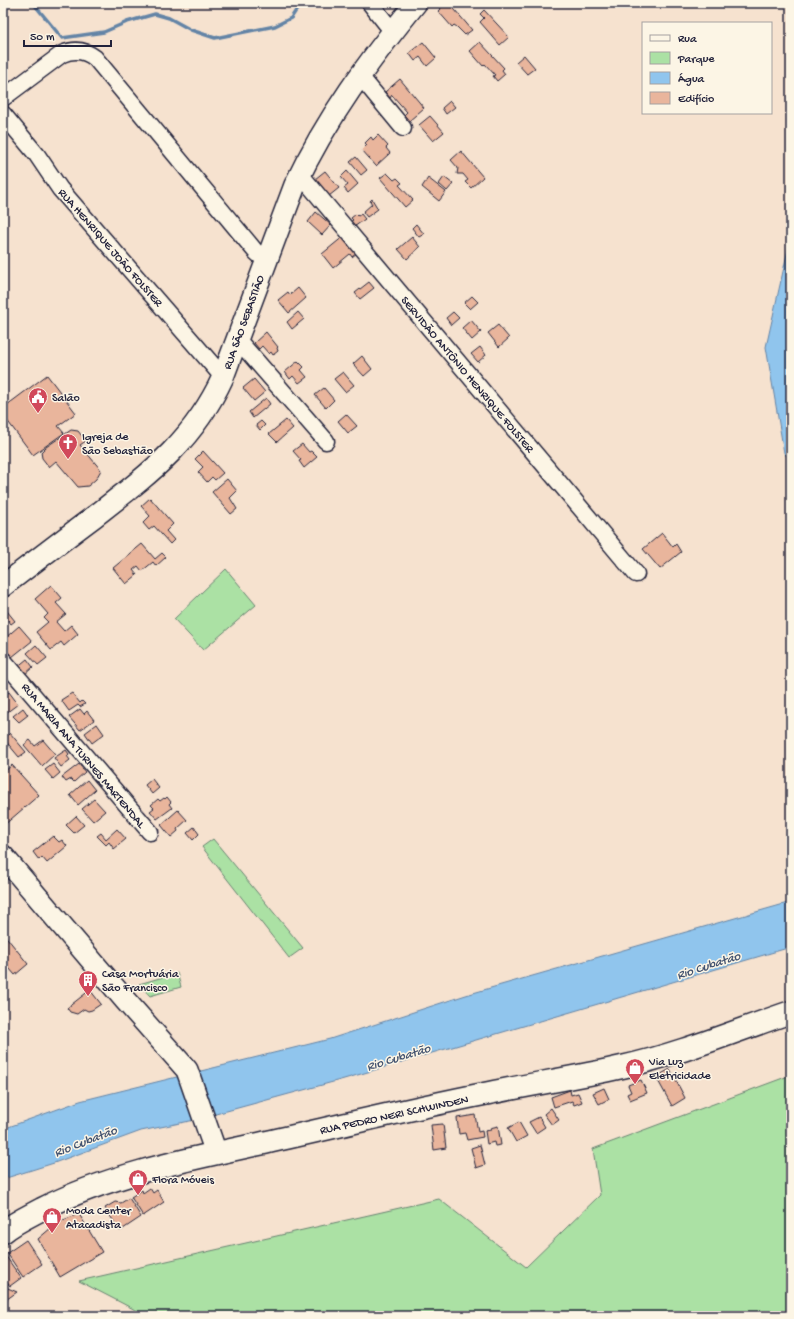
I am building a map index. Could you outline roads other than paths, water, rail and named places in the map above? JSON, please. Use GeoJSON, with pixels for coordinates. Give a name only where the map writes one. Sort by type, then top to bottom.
{"type":"FeatureCollection","features":[{"type":"Feature","properties":{"kind":"highway","name":"RUA PEDRO NERI SCHWINDEN"},"geometry":{"type":"LineString","coordinates":[[3,1232],[55,1202],[138,1172],[216,1153],[479,1095],[636,1064],[692,1048],[791,1012]]}},
{"type":"Feature","properties":{"kind":"main road","name":"RUA SÃO SEBASTIÃO"},"geometry":{"type":"LineString","coordinates":[[3,586],[141,480],[167,458],[197,422],[215,394],[223,377],[300,174],[319,140],[360,76],[416,3]]}},
{"type":"Feature","properties":{"kind":"main road"},"geometry":{"type":"LineString","coordinates":[[3,856],[125,1000],[187,1070],[216,1153]]}},
{"type":"Feature","properties":{"kind":"street"},"geometry":{"type":"LineString","coordinates":[[370,3],[393,32]]}},
{"type":"Feature","properties":{"kind":"street"},"geometry":{"type":"LineString","coordinates":[[3,98],[62,54],[73,51],[90,54],[95,58],[256,252],[266,261]]}},
{"type":"Feature","properties":{"kind":"street"},"geometry":{"type":"LineString","coordinates":[[360,76],[403,128]]}},
{"type":"Feature","properties":{"kind":"street","name":"RUA HENRIQUE JOÃO FOLSTER"},"geometry":{"type":"LineString","coordinates":[[3,114],[37,156],[60,189],[223,377]]}},
{"type":"Feature","properties":{"kind":"street","name":"SERVIDÃO ANTÔNIO HENRIQUE FOLSTER"},"geometry":{"type":"LineString","coordinates":[[300,174],[636,574]]}},
{"type":"Feature","properties":{"kind":"street"},"geometry":{"type":"LineString","coordinates":[[237,339],[326,441]]}},
{"type":"Feature","properties":{"kind":"street","name":"RUA MARIA ANA TURNES MARTENDAL"},"geometry":{"type":"LineString","coordinates":[[3,660],[150,832]]}},
{"type":"Feature","properties":{"kind":"water"},"geometry":{"type":"Polygon","coordinates":[[[791,236],[791,461],[784,453],[766,347],[791,236]]]}},
{"type":"Feature","properties":{"kind":"water","name":"Rio Cubatão"},"geometry":{"type":"Polygon","coordinates":[[[791,902],[791,947],[344,1079],[190,1121],[141,1131],[54,1163],[3,1179],[3,1129],[80,1101],[330,1039],[466,995],[791,902]]]}},
{"type":"Feature","properties":{"kind":"waterway"},"geometry":{"type":"LineString","coordinates":[[33,3],[62,38],[104,32],[127,22],[155,14],[169,18],[191,30],[215,38],[275,26],[291,18],[301,3]]}},
{"type":"Feature","properties":{"kind":"place","name":"Salão"},"geometry":{"type":"Point","coordinates":[38,414]}},
{"type":"Feature","properties":{"kind":"place","name":"Igreja de São Sebastião"},"geometry":{"type":"Point","coordinates":[68,460]}},
{"type":"Feature","properties":{"kind":"place","name":"Casa Mortuária São Francisco"},"geometry":{"type":"Point","coordinates":[88,997]}},
{"type":"Feature","properties":{"kind":"place","name":"Via Luz Eletricidade"},"geometry":{"type":"Point","coordinates":[635,1085]}},
{"type":"Feature","properties":{"kind":"place","name":"Flora Móveis"},"geometry":{"type":"Point","coordinates":[138,1196]}},
{"type":"Feature","properties":{"kind":"place","name":"Moda Center Atacadista"},"geometry":{"type":"Point","coordinates":[52,1234]}}]}
